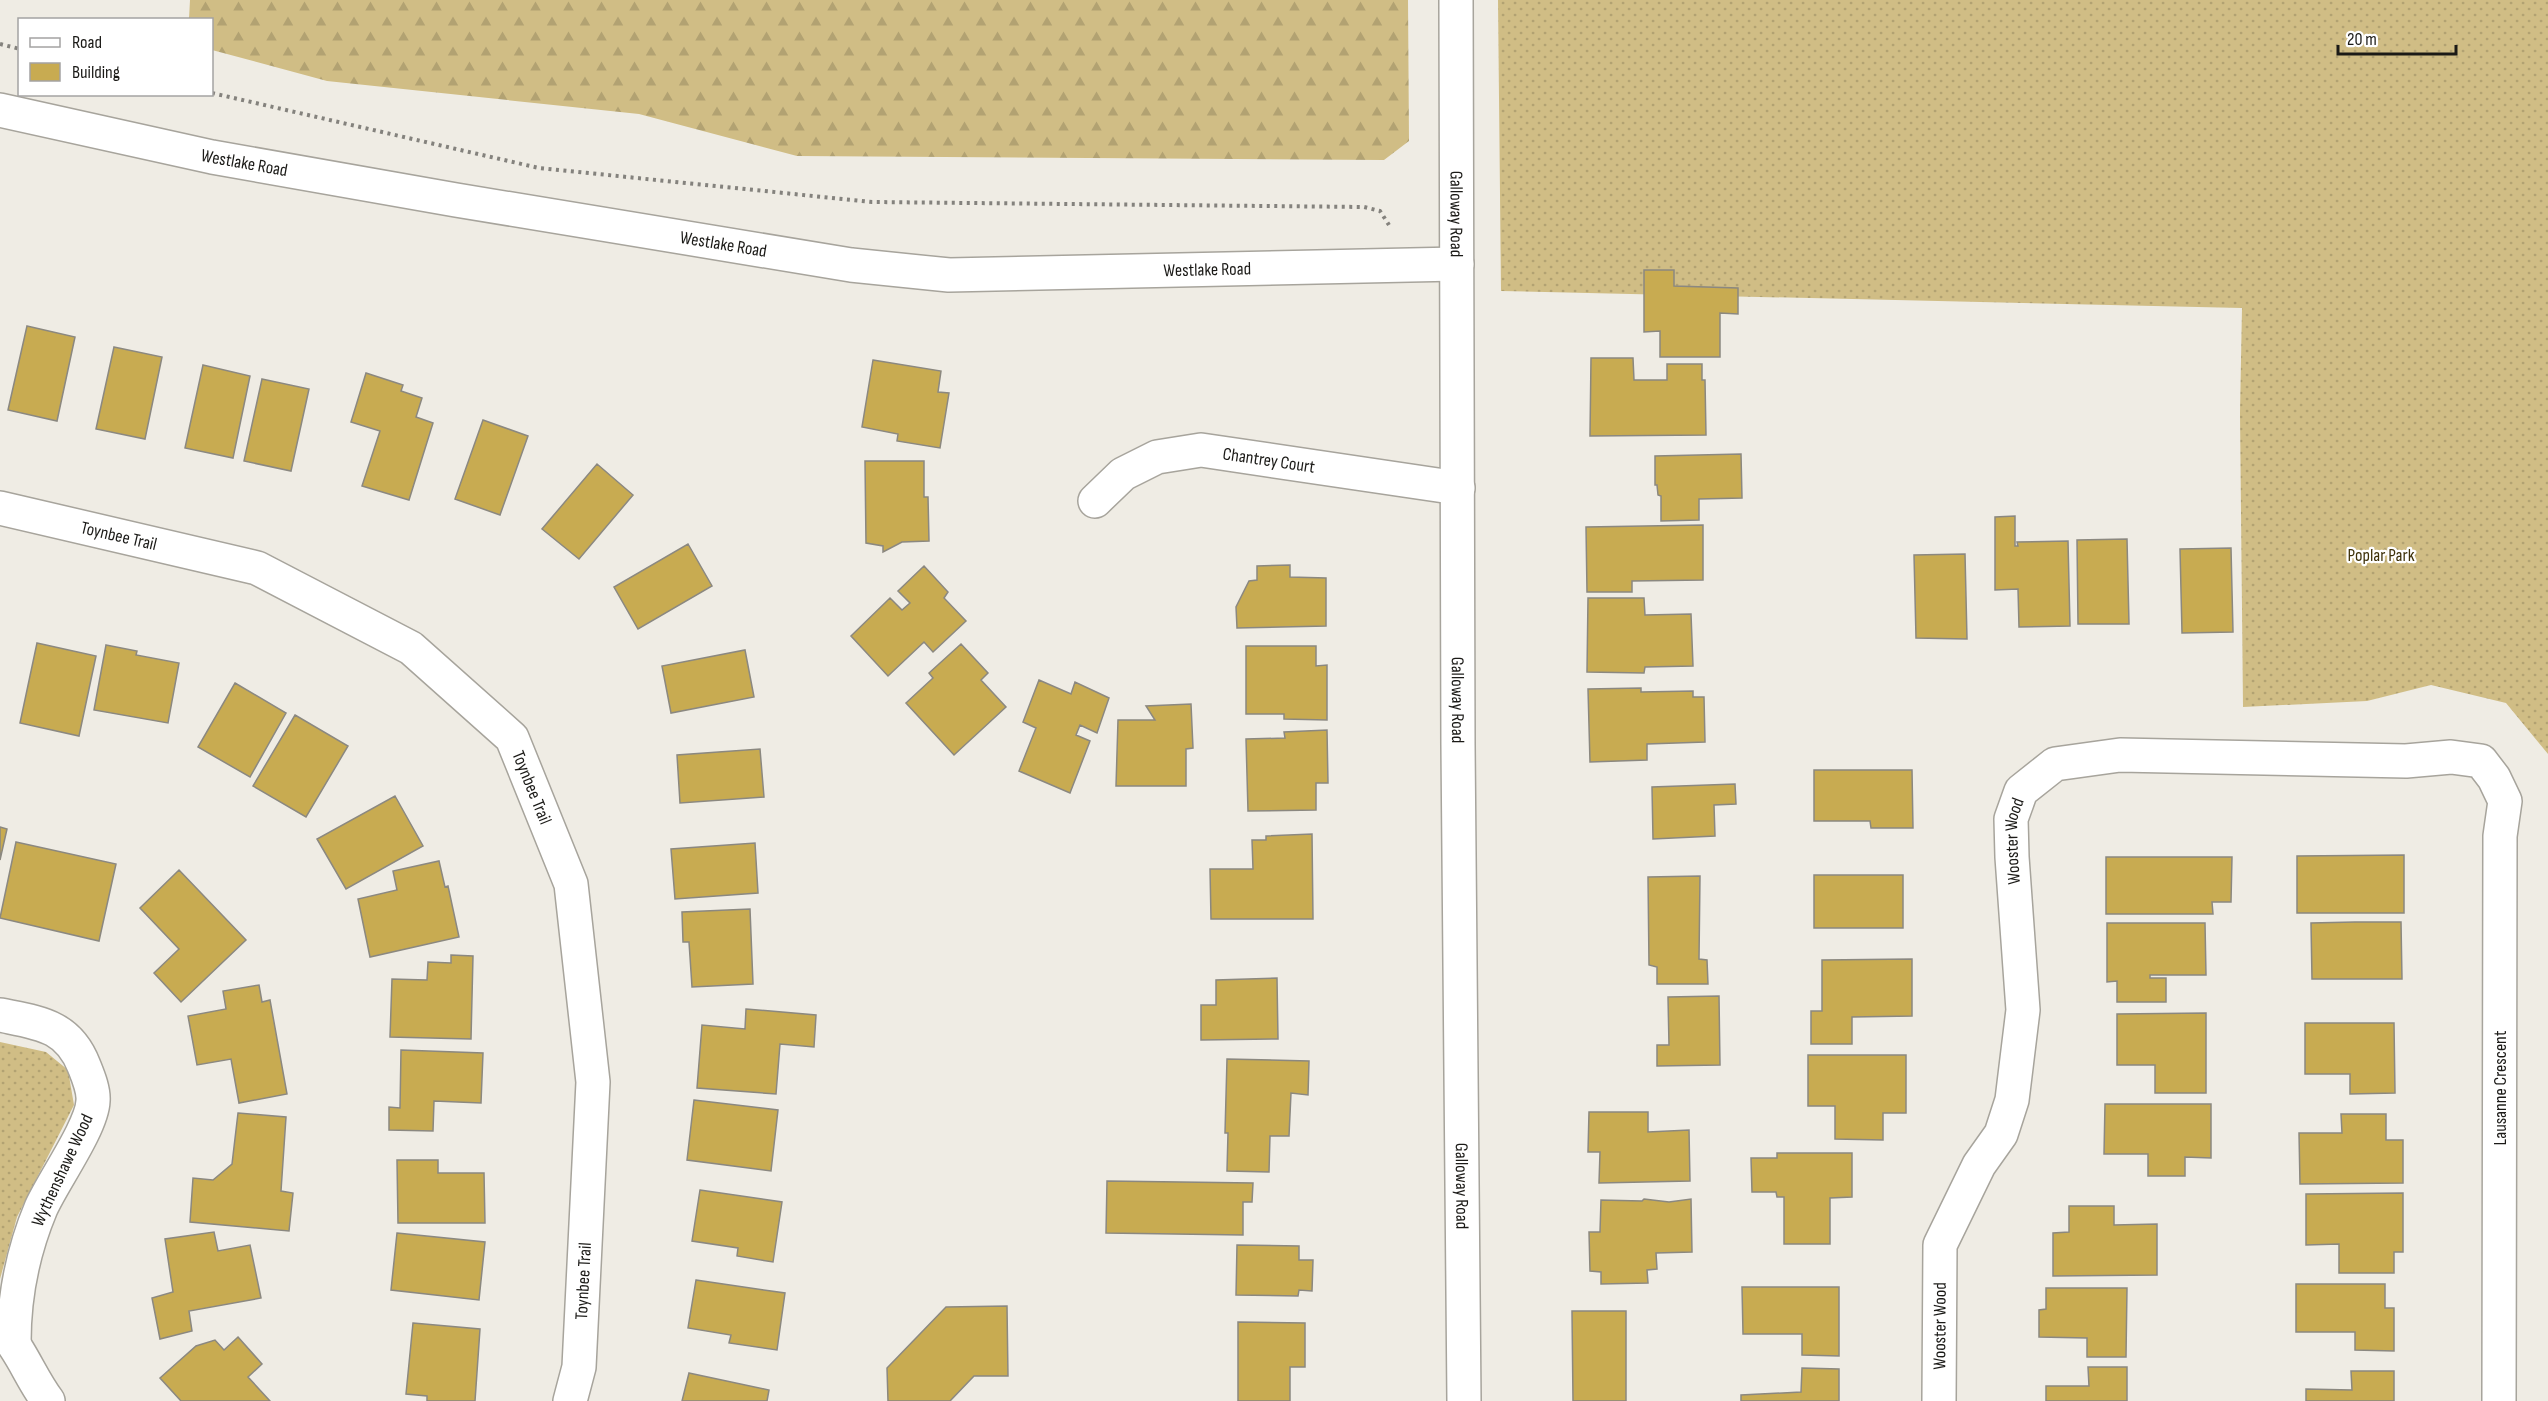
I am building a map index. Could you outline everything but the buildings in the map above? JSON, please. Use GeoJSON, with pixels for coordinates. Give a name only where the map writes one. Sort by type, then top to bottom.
{"type":"FeatureCollection","features":[{"type":"Feature","properties":{"kind":"street","name":"Galloway Road"},"geometry":{"type":"LineString","coordinates":[[1455,0],[1464,1401]]}},
{"type":"Feature","properties":{"kind":"street","name":"Westlake Road"},"geometry":{"type":"LineString","coordinates":[[0,110],[212,157],[850,265],[949,275],[1457,264]]}},
{"type":"Feature","properties":{"kind":"street","name":"Chantrey Court"},"geometry":{"type":"LineString","coordinates":[[1095,501],[1123,474],[1158,457],[1201,450],[1458,488]]}},
{"type":"Feature","properties":{"kind":"street","name":"Toynbee Trail"},"geometry":{"type":"LineString","coordinates":[[0,508],[257,568],[411,648],[512,738],[571,884],[593,1082],[579,1367],[570,1401]]}},
{"type":"Feature","properties":{"kind":"street","name":"Wooster Wood"},"geometry":{"type":"LineString","coordinates":[[1939,1401],[1940,1245],[1979,1165],[2001,1134],[2012,1100],[2024,1010],[2012,847],[2012,819],[2021,791],[2055,764],[2120,755],[2406,761],[2451,757],[2481,761],[2494,778]]}},
{"type":"Feature","properties":{"kind":"street","name":"Lausanne Crescent"},"geometry":{"type":"LineString","coordinates":[[2494,778],[2505,801],[2500,836],[2499,1401]]}},
{"type":"Feature","properties":{"kind":"street","name":"Wythenshawe Wood"},"geometry":{"type":"LineString","coordinates":[[0,1015],[47,1025],[76,1047],[89,1078],[93,1102],[84,1131],[41,1208],[20,1270],[14,1311],[7,1334],[37,1387],[48,1401]]}},
{"type":"Feature","properties":{"kind":"path"},"geometry":{"type":"LineString","coordinates":[[0,44],[18,48]]}},
{"type":"Feature","properties":{"kind":"path"},"geometry":{"type":"LineString","coordinates":[[213,93],[539,168],[872,202],[1365,207],[1380,211],[1389,225]]}},
{"type":"Feature","properties":{"kind":"green space"},"geometry":{"type":"Polygon","coordinates":[[[190,0],[1408,0],[1409,141],[1384,160],[797,156],[639,114],[327,81],[213,50],[213,18],[189,18],[190,0]]]}},
{"type":"Feature","properties":{"kind":"green space","name":"Poplar Park"},"geometry":{"type":"Polygon","coordinates":[[[1498,0],[2548,0],[2548,754],[2506,703],[2431,685],[2367,701],[2243,707],[2240,413],[2242,308],[1501,291],[1498,0]]]}},
{"type":"Feature","properties":{"kind":"green space"},"geometry":{"type":"Polygon","coordinates":[[[0,1042],[46,1052],[68,1070],[74,1105],[17,1217],[0,1279],[0,1042]]]}}]}
